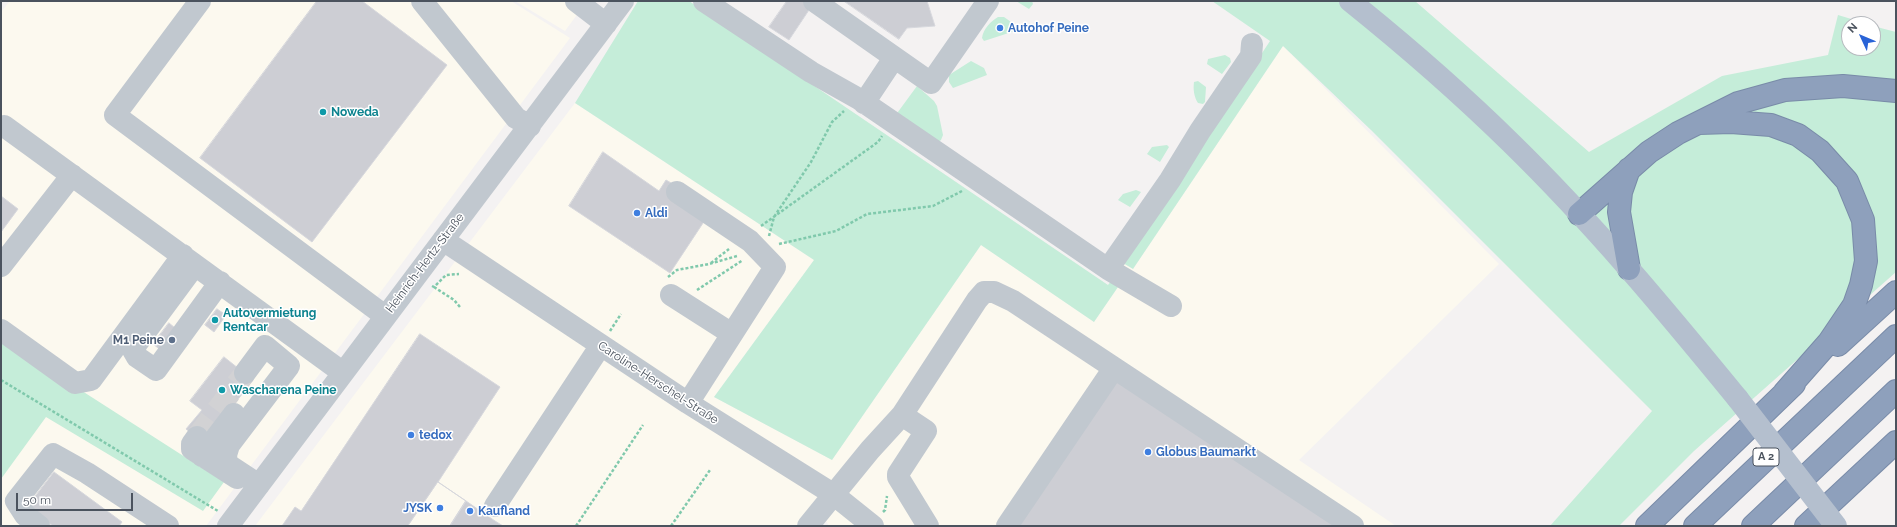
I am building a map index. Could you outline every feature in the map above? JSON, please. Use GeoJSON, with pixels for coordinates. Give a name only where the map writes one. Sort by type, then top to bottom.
{"type":"FeatureCollection","features":[{"type":"Feature","properties":{"kind":"highway"},"geometry":{"type":"LineString","coordinates":[[1579,214],[1649,152],[1699,123],[1738,103],[1785,90],[1843,86],[1896,91]]}},
{"type":"Feature","properties":{"kind":"highway"},"geometry":{"type":"LineString","coordinates":[[1699,123],[1731,122],[1771,125],[1798,135],[1820,151],[1847,181],[1863,220],[1866,261],[1862,285],[1854,305],[1829,342],[1784,393]]}},
{"type":"Feature","properties":{"kind":"highway"},"geometry":{"type":"LineString","coordinates":[[1629,169],[1621,192],[1619,212],[1629,269]]}},
{"type":"Feature","properties":{"kind":"highway"},"geometry":{"type":"LineString","coordinates":[[1647,526],[1784,393],[1896,292]]}},
{"type":"Feature","properties":{"kind":"highway","name":"A 2"},"geometry":{"type":"LineString","coordinates":[[1695,526],[1838,389],[1896,336]]}},
{"type":"Feature","properties":{"kind":"highway"},"geometry":{"type":"LineString","coordinates":[[1753,526],[1896,391]]}},
{"type":"Feature","properties":{"kind":"highway"},"geometry":{"type":"LineString","coordinates":[[1806,526],[1896,442]]}},
{"type":"Feature","properties":{"kind":"highway"},"geometry":{"type":"LineString","coordinates":[[1844,490],[1896,450]]}},
{"type":"Feature","properties":{"kind":"main road"},"geometry":{"type":"LineString","coordinates":[[1350,1],[1402,43],[1464,98],[1512,144],[1579,214],[1629,269],[1738,399],[1836,526]]}},
{"type":"Feature","properties":{"kind":"street"},"geometry":{"type":"LineString","coordinates":[[200,1],[116,115],[385,316]]}},
{"type":"Feature","properties":{"kind":"street"},"geometry":{"type":"LineString","coordinates":[[422,1],[516,118],[530,126]]}},
{"type":"Feature","properties":{"kind":"street"},"geometry":{"type":"LineString","coordinates":[[576,1],[606,24]]}},
{"type":"Feature","properties":{"kind":"street","name":"Heinrich-Hertz-Straße"},"geometry":{"type":"LineString","coordinates":[[224,519],[256,488],[623,1]]}},
{"type":"Feature","properties":{"kind":"street"},"geometry":{"type":"LineString","coordinates":[[704,1],[811,72],[862,101],[1108,269],[1172,306]]}},
{"type":"Feature","properties":{"kind":"street"},"geometry":{"type":"LineString","coordinates":[[814,1],[930,83],[988,1]]}},
{"type":"Feature","properties":{"kind":"street"},"geometry":{"type":"LineString","coordinates":[[1108,269],[1170,180],[1200,131],[1251,56],[1252,44]]}},
{"type":"Feature","properties":{"kind":"street"},"geometry":{"type":"LineString","coordinates":[[862,101],[894,58]]}},
{"type":"Feature","properties":{"kind":"street"},"geometry":{"type":"LineString","coordinates":[[4,126],[342,372]]}},
{"type":"Feature","properties":{"kind":"street"},"geometry":{"type":"LineString","coordinates":[[1,266],[72,175]]}},
{"type":"Feature","properties":{"kind":"street"},"geometry":{"type":"LineString","coordinates":[[677,192],[756,245],[775,267],[688,402]]}},
{"type":"Feature","properties":{"kind":"street","name":"Caroline-Herschel-Straße"},"geometry":{"type":"LineString","coordinates":[[443,240],[688,402],[833,494],[871,524]]}},
{"type":"Feature","properties":{"kind":"street"},"geometry":{"type":"LineString","coordinates":[[1,330],[75,383],[91,380],[202,269]]}},
{"type":"Feature","properties":{"kind":"street"},"geometry":{"type":"LineString","coordinates":[[202,269],[156,370],[137,357],[134,350],[202,269]]}},
{"type":"Feature","properties":{"kind":"street"},"geometry":{"type":"LineString","coordinates":[[672,291],[732,334]]}},
{"type":"Feature","properties":{"kind":"street"},"geometry":{"type":"LineString","coordinates":[[808,526],[833,494],[902,415],[964,317],[984,292],[994,292],[1013,301],[1353,526]]}},
{"type":"Feature","properties":{"kind":"street"},"geometry":{"type":"LineString","coordinates":[[495,506],[601,345]]}},
{"type":"Feature","properties":{"kind":"street"},"geometry":{"type":"LineString","coordinates":[[265,346],[289,366],[229,445],[226,455],[227,464],[256,488],[199,446],[249,381],[265,346]]}},
{"type":"Feature","properties":{"kind":"street"},"geometry":{"type":"LineString","coordinates":[[1007,526],[1114,368]]}},
{"type":"Feature","properties":{"kind":"street"},"geometry":{"type":"LineString","coordinates":[[902,415],[926,430],[898,474],[899,479],[928,526]]}},
{"type":"Feature","properties":{"kind":"street"},"geometry":{"type":"LineString","coordinates":[[39,526],[24,514],[16,500],[53,454],[87,473],[168,526]]}},
{"type":"Feature","properties":{"kind":"path"},"geometry":{"type":"LineString","coordinates":[[862,101],[832,122],[811,162],[756,245],[708,283],[672,291],[677,270],[709,264],[756,245],[836,231],[867,214],[933,206],[980,182]]}},
{"type":"Feature","properties":{"kind":"path"},"geometry":{"type":"LineString","coordinates":[[709,264],[756,245],[774,217],[878,142],[891,121]]}},
{"type":"Feature","properties":{"kind":"path"},"geometry":{"type":"LineString","coordinates":[[434,287],[454,300],[460,307]]}},
{"type":"Feature","properties":{"kind":"path"},"geometry":{"type":"LineString","coordinates":[[1,380],[224,519]]}},
{"type":"Feature","properties":{"kind":"path"},"geometry":{"type":"LineString","coordinates":[[576,526],[643,425]]}},
{"type":"Feature","properties":{"kind":"path"},"geometry":{"type":"LineString","coordinates":[[671,526],[710,470]]}},
{"type":"Feature","properties":{"kind":"path"},"geometry":{"type":"LineString","coordinates":[[871,524],[885,510],[889,488],[899,479]]}},
{"type":"Feature","properties":{"kind":"shaded area"},"geometry":{"type":"Polygon","coordinates":[[[10,1],[511,1],[570,38],[206,526],[1,526],[1,12],[10,1]]]}},
{"type":"Feature","properties":{"kind":"shaded area"},"geometry":{"type":"Polygon","coordinates":[[[515,1],[587,1],[565,31],[515,1]]]}},
{"type":"Feature","properties":{"kind":"shaded area"},"geometry":{"type":"Polygon","coordinates":[[[1283,46],[1499,264],[1299,460],[1396,526],[829,526],[826,521],[822,526],[255,526],[575,103],[814,260],[714,397],[832,460],[981,245],[1094,322],[1118,287],[1108,286],[1123,263],[1133,269],[1283,46]]]}},
{"type":"Feature","properties":{"kind":"green space"},"geometry":{"type":"Polygon","coordinates":[[[638,1],[689,1],[1108,285],[1111,281],[1118,287],[1094,322],[981,245],[832,460],[714,397],[814,260],[575,103],[638,1]]]}},
{"type":"Feature","properties":{"kind":"green space"},"geometry":{"type":"Polygon","coordinates":[[[1016,1],[1032,1],[1033,4],[1029,9],[1016,1]]]}},
{"type":"Feature","properties":{"kind":"green space"},"geometry":{"type":"Polygon","coordinates":[[[1212,1],[1415,1],[1589,152],[1722,76],[1828,55],[1838,15],[1841,16],[1841,56],[1881,56],[1881,28],[1896,32],[1896,272],[1694,451],[1619,526],[1550,526],[1652,411],[1371,130],[1283,46],[1133,269],[1123,263],[1270,41],[1212,1]]]}},
{"type":"Feature","properties":{"kind":"green space"},"geometry":{"type":"Polygon","coordinates":[[[998,17],[1004,17],[1021,29],[984,41],[982,38],[986,28],[998,17]]]}},
{"type":"Feature","properties":{"kind":"green space"},"geometry":{"type":"Polygon","coordinates":[[[1225,55],[1230,58],[1231,62],[1222,74],[1207,64],[1208,59],[1225,55]]]}},
{"type":"Feature","properties":{"kind":"green space"},"geometry":{"type":"Polygon","coordinates":[[[971,61],[984,68],[987,75],[953,88],[949,82],[949,75],[971,61]]]}},
{"type":"Feature","properties":{"kind":"green space"},"geometry":{"type":"Polygon","coordinates":[[[1198,81],[1206,87],[1205,102],[1203,104],[1198,103],[1194,93],[1194,82],[1198,81]]]}},
{"type":"Feature","properties":{"kind":"green space"},"geometry":{"type":"Polygon","coordinates":[[[917,86],[934,101],[937,106],[943,135],[941,140],[936,144],[895,116],[917,86]]]}},
{"type":"Feature","properties":{"kind":"green space"},"geometry":{"type":"Polygon","coordinates":[[[1167,145],[1169,147],[1160,162],[1147,154],[1152,147],[1167,145]]]}},
{"type":"Feature","properties":{"kind":"green space"},"geometry":{"type":"Polygon","coordinates":[[[1136,190],[1141,192],[1130,207],[1118,200],[1123,194],[1136,190]]]}},
{"type":"Feature","properties":{"kind":"green space"},"geometry":{"type":"Polygon","coordinates":[[[1,339],[224,482],[203,511],[46,417],[1,479],[1,339]]]}},
{"type":"Feature","properties":{"kind":"building","name":"Noweda"},"geometry":{"type":"Polygon","coordinates":[[[317,1],[362,1],[447,65],[312,242],[200,158],[317,1]]]}},
{"type":"Feature","properties":{"kind":"building"},"geometry":{"type":"Polygon","coordinates":[[[787,1],[815,1],[789,40],[769,27],[787,1]]]}},
{"type":"Feature","properties":{"kind":"building"},"geometry":{"type":"Polygon","coordinates":[[[844,1],[927,1],[935,26],[907,28],[899,39],[844,1]]]}},
{"type":"Feature","properties":{"kind":"building","name":"Aldi"},"geometry":{"type":"Polygon","coordinates":[[[603,152],[659,191],[666,180],[678,187],[705,220],[670,273],[569,206],[603,152]]]}},
{"type":"Feature","properties":{"kind":"building"},"geometry":{"type":"Polygon","coordinates":[[[1,196],[18,209],[1,232],[1,196]]]}},
{"type":"Feature","properties":{"kind":"building","name":"Autovermietung Rentcar"},"geometry":{"type":"Polygon","coordinates":[[[217,309],[226,315],[214,332],[205,325],[217,309]]]}},
{"type":"Feature","properties":{"kind":"building"},"geometry":{"type":"Polygon","coordinates":[[[169,323],[187,338],[172,359],[153,344],[169,323]]]}},
{"type":"Feature","properties":{"kind":"building","name":"tedox"},"geometry":{"type":"Polygon","coordinates":[[[420,334],[500,387],[438,482],[466,501],[450,526],[282,526],[295,507],[301,511],[420,334]]]}},
{"type":"Feature","properties":{"kind":"building","name":"Wascharena Peine"},"geometry":{"type":"Polygon","coordinates":[[[224,357],[253,380],[204,443],[186,429],[202,410],[190,401],[224,357]]]}},
{"type":"Feature","properties":{"kind":"building","name":"Globus Baumarkt"},"geometry":{"type":"Polygon","coordinates":[[[1115,378],[1346,526],[1017,526],[1115,378]]]}},
{"type":"Feature","properties":{"kind":"building"},"geometry":{"type":"Polygon","coordinates":[[[54,472],[122,522],[119,526],[53,526],[27,507],[54,472]]]}},
{"type":"Feature","properties":{"kind":"building"},"geometry":{"type":"Polygon","coordinates":[[[438,482],[466,501],[450,526],[408,526],[438,482]]]}},
{"type":"Feature","properties":{"kind":"building","name":"Kaufland"},"geometry":{"type":"Polygon","coordinates":[[[466,501],[495,521],[503,526],[450,526],[466,501]]]}},
{"type":"Feature","properties":{"kind":"tunnel"},"geometry":{"type":"LineString","coordinates":[[197,437],[245,373]]}},
{"type":"Feature","properties":{"kind":"place","name":"Autohof Peine"},"geometry":{"type":"Point","coordinates":[1000,28]}},
{"type":"Feature","properties":{"kind":"place","name":"Noweda"},"geometry":{"type":"Point","coordinates":[323,112]}},
{"type":"Feature","properties":{"kind":"place","name":"Aldi"},"geometry":{"type":"Point","coordinates":[637,213]}},
{"type":"Feature","properties":{"kind":"place","name":"Autovermietung Rentcar"},"geometry":{"type":"Point","coordinates":[215,320]}},
{"type":"Feature","properties":{"kind":"place","name":"M1 Peine"},"geometry":{"type":"Point","coordinates":[172,340]}},
{"type":"Feature","properties":{"kind":"place","name":"Wascharena Peine"},"geometry":{"type":"Point","coordinates":[222,390]}},
{"type":"Feature","properties":{"kind":"place","name":"tedox"},"geometry":{"type":"Point","coordinates":[411,435]}},
{"type":"Feature","properties":{"kind":"place","name":"Globus Baumarkt"},"geometry":{"type":"Point","coordinates":[1148,452]}},
{"type":"Feature","properties":{"kind":"place","name":"JYSK"},"geometry":{"type":"Point","coordinates":[440,508]}},
{"type":"Feature","properties":{"kind":"place","name":"Kaufland"},"geometry":{"type":"Point","coordinates":[470,511]}}]}
